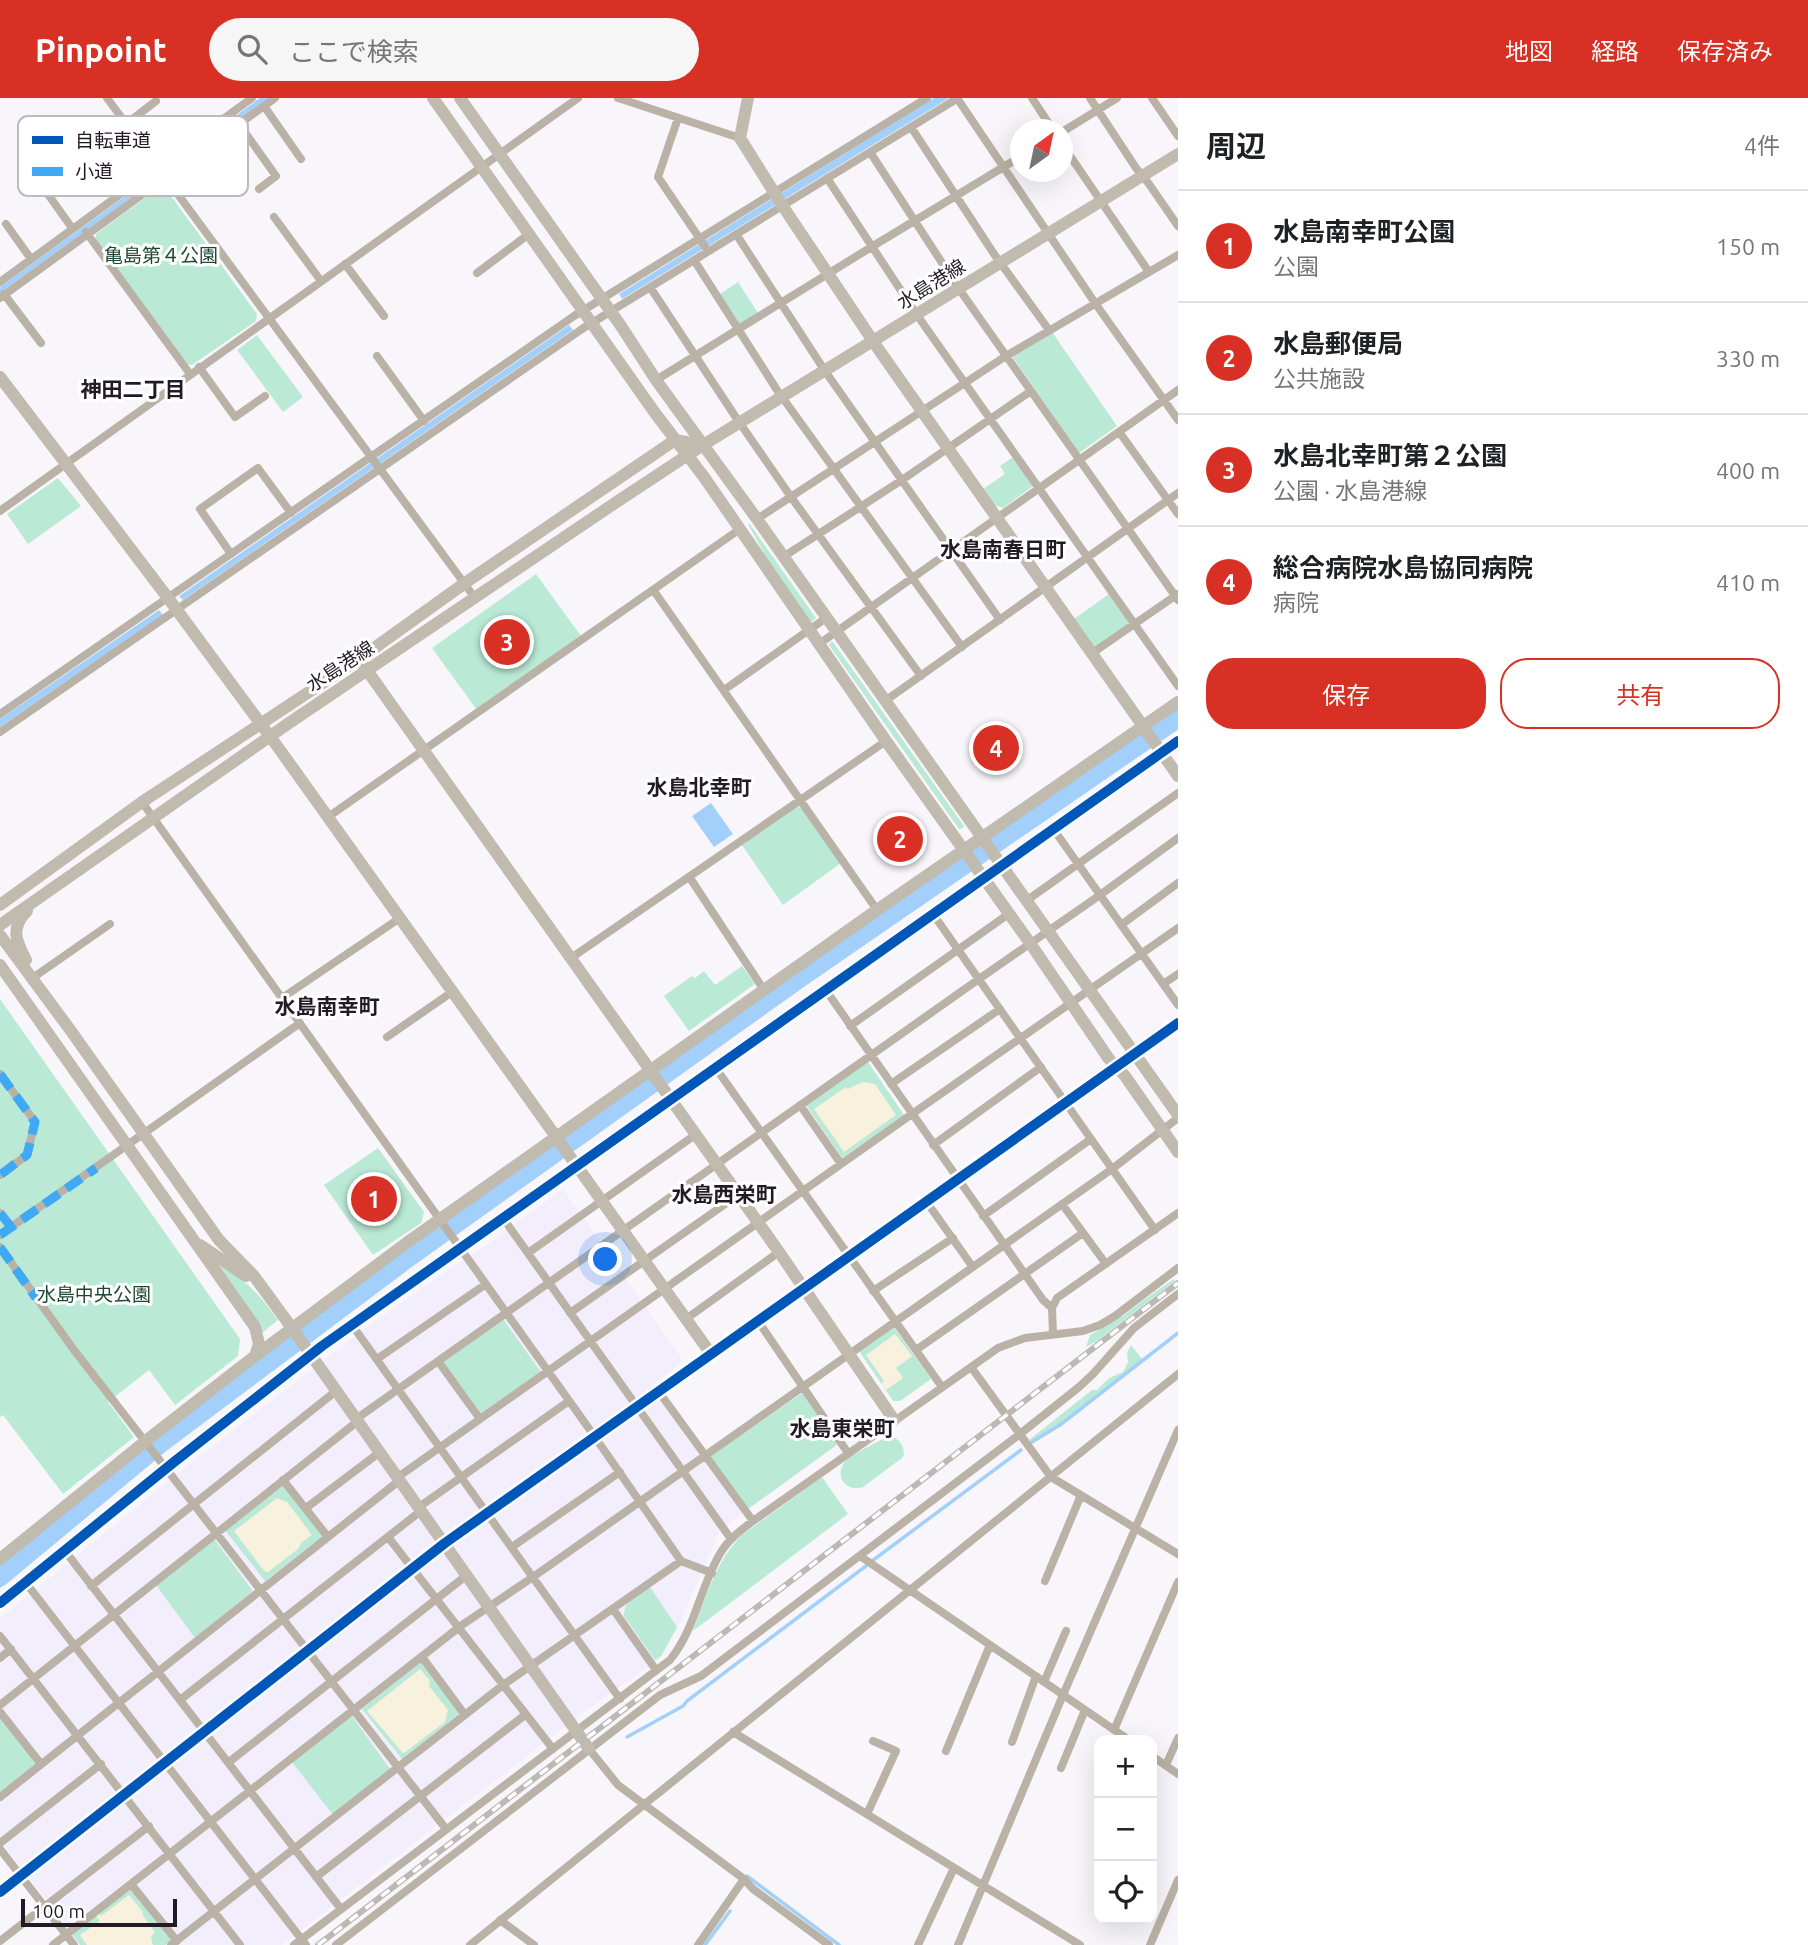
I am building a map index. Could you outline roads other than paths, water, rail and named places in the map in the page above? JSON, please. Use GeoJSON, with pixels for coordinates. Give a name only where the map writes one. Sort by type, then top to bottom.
{"type":"FeatureCollection","features":[{"type":"Feature","properties":{"kind":"street"},"geometry":{"type":"LineString","coordinates":[[107,98],[120,116]]}},
{"type":"Feature","properties":{"kind":"street"},"geometry":{"type":"LineString","coordinates":[[230,116],[252,98]]}},
{"type":"Feature","properties":{"kind":"street"},"geometry":{"type":"LineString","coordinates":[[248,118],[275,98]]}},
{"type":"Feature","properties":{"kind":"street"},"geometry":{"type":"LineString","coordinates":[[433,98],[740,530],[1070,1003],[1178,1152]]}},
{"type":"Feature","properties":{"kind":"street"},"geometry":{"type":"LineString","coordinates":[[53,1945],[458,1628],[1112,1169],[1178,1117],[656,380],[460,98]]}},
{"type":"Feature","properties":{"kind":"street"},"geometry":{"type":"LineString","coordinates":[[0,511],[578,98]]}},
{"type":"Feature","properties":{"kind":"street"},"geometry":{"type":"LineString","coordinates":[[618,98],[740,138],[873,342],[1178,776]]}},
{"type":"Feature","properties":{"kind":"street"},"geometry":{"type":"LineString","coordinates":[[740,138],[748,98]]}},
{"type":"Feature","properties":{"kind":"street"},"geometry":{"type":"LineString","coordinates":[[0,713],[38,697],[177,611],[284,526],[376,463],[591,323],[694,260],[705,245],[736,234],[778,199],[827,178],[927,98]]}},
{"type":"Feature","properties":{"kind":"street"},"geometry":{"type":"LineString","coordinates":[[0,732],[38,697],[168,598],[231,554],[284,526],[291,513],[376,463],[424,421],[583,310],[705,245],[871,144],[911,127],[957,98],[1095,303],[1178,420]]}},
{"type":"Feature","properties":{"kind":"street"},"geometry":{"type":"LineString","coordinates":[[1032,98],[1046,119]]}},
{"type":"Feature","properties":{"kind":"street"},"geometry":{"type":"LineString","coordinates":[[1090,98],[1178,226]]}},
{"type":"Feature","properties":{"kind":"street"},"geometry":{"type":"LineString","coordinates":[[1073,125],[1117,98]]}},
{"type":"Feature","properties":{"kind":"street"},"geometry":{"type":"LineString","coordinates":[[1152,98],[1178,136]]}},
{"type":"Feature","properties":{"kind":"street"},"geometry":{"type":"LineString","coordinates":[[136,116],[156,101]]}},
{"type":"Feature","properties":{"kind":"street"},"geometry":{"type":"LineString","coordinates":[[264,106],[301,159]]}},
{"type":"Feature","properties":{"kind":"street"},"geometry":{"type":"LineString","coordinates":[[678,118],[658,177],[705,245]]}},
{"type":"Feature","properties":{"kind":"street"},"geometry":{"type":"LineString","coordinates":[[911,127],[1049,330]]}},
{"type":"Feature","properties":{"kind":"street"},"geometry":{"type":"LineString","coordinates":[[248,137],[276,176],[259,188]]}},
{"type":"Feature","properties":{"kind":"street"},"geometry":{"type":"LineString","coordinates":[[871,144],[959,289],[1177,596],[1091,654]]}},
{"type":"Feature","properties":{"kind":"street","name":"水島港線"},"geometry":{"type":"LineString","coordinates":[[0,925],[271,737],[703,445],[1178,154]]}},
{"type":"Feature","properties":{"kind":"street"},"geometry":{"type":"LineString","coordinates":[[1073,160],[1149,272]]}},
{"type":"Feature","properties":{"kind":"street"},"geometry":{"type":"LineString","coordinates":[[656,380],[1010,163]]}},
{"type":"Feature","properties":{"kind":"street"},"geometry":{"type":"LineString","coordinates":[[827,178],[917,315],[1178,685]]}},
{"type":"Feature","properties":{"kind":"street"},"geometry":{"type":"LineString","coordinates":[[53,196],[82,229],[190,374]]}},
{"type":"Feature","properties":{"kind":"street"},"geometry":{"type":"LineString","coordinates":[[0,282],[129,196]]}},
{"type":"Feature","properties":{"kind":"street"},"geometry":{"type":"LineString","coordinates":[[41,343],[2,296],[82,229],[129,196]]}},
{"type":"Feature","properties":{"kind":"street"},"geometry":{"type":"LineString","coordinates":[[179,196],[475,598]]}},
{"type":"Feature","properties":{"kind":"street"},"geometry":{"type":"LineString","coordinates":[[274,217],[321,281]]}},
{"type":"Feature","properties":{"kind":"street"},"geometry":{"type":"LineString","coordinates":[[6,224],[31,259]]}},
{"type":"Feature","properties":{"kind":"street"},"geometry":{"type":"LineString","coordinates":[[477,273],[529,234]]}},
{"type":"Feature","properties":{"kind":"street"},"geometry":{"type":"LineString","coordinates":[[736,234],[825,371],[1000,620]]}},
{"type":"Feature","properties":{"kind":"street"},"geometry":{"type":"LineString","coordinates":[[757,519],[1006,356],[1178,255]]}},
{"type":"Feature","properties":{"kind":"street"},"geometry":{"type":"LineString","coordinates":[[694,260],[782,397],[962,647]]}},
{"type":"Feature","properties":{"kind":"street"},"geometry":{"type":"LineString","coordinates":[[345,264],[384,316]]}},
{"type":"Feature","properties":{"kind":"street"},"geometry":{"type":"LineString","coordinates":[[650,287],[791,497],[921,676]]}},
{"type":"Feature","properties":{"kind":"street"},"geometry":{"type":"LineString","coordinates":[[377,356],[424,421]]}},
{"type":"Feature","properties":{"kind":"street"},"geometry":{"type":"LineString","coordinates":[[200,367],[235,417],[265,396]]}},
{"type":"Feature","properties":{"kind":"street"},"geometry":{"type":"LineString","coordinates":[[0,377],[271,737],[711,1354]]}},
{"type":"Feature","properties":{"kind":"street"},"geometry":{"type":"LineString","coordinates":[[819,644],[1178,390]]}},
{"type":"Feature","properties":{"kind":"street"},"geometry":{"type":"LineString","coordinates":[[783,557],[902,480],[1031,391]]}},
{"type":"Feature","properties":{"kind":"street"},"geometry":{"type":"LineString","coordinates":[[1120,433],[1178,514]]}},
{"type":"Feature","properties":{"kind":"street"},"geometry":{"type":"LineString","coordinates":[[675,440],[703,445]]}},
{"type":"Feature","properties":{"kind":"street","name":"水島港線"},"geometry":{"type":"LineString","coordinates":[[0,905],[142,802],[359,659],[675,440]]}},
{"type":"Feature","properties":{"kind":"street"},"geometry":{"type":"LineString","coordinates":[[231,554],[200,509],[258,468],[291,513]]}},
{"type":"Feature","properties":{"kind":"street"},"geometry":{"type":"LineString","coordinates":[[885,701],[1178,493]]}},
{"type":"Feature","properties":{"kind":"street"},"geometry":{"type":"LineString","coordinates":[[328,817],[740,530]]}},
{"type":"Feature","properties":{"kind":"street"},"geometry":{"type":"LineString","coordinates":[[654,591],[877,910]]}},
{"type":"Feature","properties":{"kind":"street"},"geometry":{"type":"LineString","coordinates":[[724,690],[826,618]]}},
{"type":"Feature","properties":{"kind":"street"},"geometry":{"type":"LineString","coordinates":[[359,659],[779,1252],[894,1420]]}},
{"type":"Feature","properties":{"kind":"street"},"geometry":{"type":"LineString","coordinates":[[0,1603],[65,1551],[163,1463],[308,1351],[352,1325],[457,1243],[503,1218],[572,1161],[666,1094],[715,1067],[1054,830],[1152,740],[1178,702]]}},
{"type":"Feature","properties":{"kind":"street"},"geometry":{"type":"LineString","coordinates":[[0,1559],[148,1444],[255,1356],[295,1332],[442,1222],[877,910],[969,858],[1152,740],[1178,741]]}},
{"type":"Feature","properties":{"kind":"street"},"geometry":{"type":"LineString","coordinates":[[571,958],[886,741]]}},
{"type":"Feature","properties":{"kind":"street"},"geometry":{"type":"LineString","coordinates":[[1026,901],[1178,793]]}},
{"type":"Feature","properties":{"kind":"street"},"geometry":{"type":"LineString","coordinates":[[142,802],[681,1560],[712,1573]]}},
{"type":"Feature","properties":{"kind":"street"},"geometry":{"type":"LineString","coordinates":[[1054,830],[1178,1005]]}},
{"type":"Feature","properties":{"kind":"street"},"geometry":{"type":"LineString","coordinates":[[0,1704],[399,1389],[1178,838]]}},
{"type":"Feature","properties":{"kind":"street"},"geometry":{"type":"LineString","coordinates":[[690,878],[764,990]]}},
{"type":"Feature","properties":{"kind":"street"},"geometry":{"type":"LineString","coordinates":[[0,892],[34,880]]}},
{"type":"Feature","properties":{"kind":"street"},"geometry":{"type":"LineString","coordinates":[[1121,925],[1178,883]]}},
{"type":"Feature","properties":{"kind":"street"},"geometry":{"type":"LineString","coordinates":[[35,980],[20,949],[16,926],[44,893]]}},
{"type":"Feature","properties":{"kind":"street"},"geometry":{"type":"LineString","coordinates":[[933,914],[1155,1230]]}},
{"type":"Feature","properties":{"kind":"street"},"geometry":{"type":"LineString","coordinates":[[850,1026],[1010,914]]}},
{"type":"Feature","properties":{"kind":"street"},"geometry":{"type":"LineString","coordinates":[[282,998],[400,918]]}},
{"type":"Feature","properties":{"kind":"street"},"geometry":{"type":"LineString","coordinates":[[35,980],[110,924]]}},
{"type":"Feature","properties":{"kind":"street"},"geometry":{"type":"LineString","coordinates":[[0,1797],[440,1447],[1178,928]]}},
{"type":"Feature","properties":{"kind":"street"},"geometry":{"type":"LineString","coordinates":[[0,934],[219,1240],[254,1276],[295,1332],[589,1749],[618,1785],[829,1945]]}},
{"type":"Feature","properties":{"kind":"street"},"geometry":{"type":"LineString","coordinates":[[0,965],[255,1327],[259,1344],[255,1356]]}},
{"type":"Feature","properties":{"kind":"street"},"geometry":{"type":"LineString","coordinates":[[0,973],[21,993]]}},
{"type":"Feature","properties":{"kind":"street"},"geometry":{"type":"LineString","coordinates":[[1163,985],[1178,974]]}},
{"type":"Feature","properties":{"kind":"street"},"geometry":{"type":"LineString","coordinates":[[825,989],[1042,1300],[1052,1308]]}},
{"type":"Feature","properties":{"kind":"street"},"geometry":{"type":"LineString","coordinates":[[387,1037],[452,992]]}},
{"type":"Feature","properties":{"kind":"street"},"geometry":{"type":"LineString","coordinates":[[891,1084],[1000,1009]]}},
{"type":"Feature","properties":{"kind":"street"},"geometry":{"type":"LineString","coordinates":[[0,1235],[300,1023]]}},
{"type":"Feature","properties":{"kind":"street"},"geometry":{"type":"LineString","coordinates":[[0,1892],[445,1542],[1178,1023]]}},
{"type":"Feature","properties":{"kind":"street"},"geometry":{"type":"LineString","coordinates":[[715,1067],[942,1387]]}},
{"type":"Feature","properties":{"kind":"street"},"geometry":{"type":"LineString","coordinates":[[933,1145],[1041,1068]]}},
{"type":"Feature","properties":{"kind":"street"},"geometry":{"type":"LineString","coordinates":[[0,1074],[35,1122],[27,1156],[0,1175]]}},
{"type":"Feature","properties":{"kind":"street"},"geometry":{"type":"LineString","coordinates":[[800,1105],[841,1164]]}},
{"type":"Feature","properties":{"kind":"street"},"geometry":{"type":"LineString","coordinates":[[528,1253],[695,1135]]}},
{"type":"Feature","properties":{"kind":"street"},"geometry":{"type":"LineString","coordinates":[[983,1216],[1091,1139]]}},
{"type":"Feature","properties":{"kind":"street"},"geometry":{"type":"LineString","coordinates":[[570,1312],[738,1195]]}},
{"type":"Feature","properties":{"kind":"street"},"geometry":{"type":"LineString","coordinates":[[926,1201],[972,1266]]}},
{"type":"Feature","properties":{"kind":"street"},"geometry":{"type":"LineString","coordinates":[[1062,1204],[1105,1264]]}},
{"type":"Feature","properties":{"kind":"street"},"geometry":{"type":"LineString","coordinates":[[0,1213],[10,1227]]}},
{"type":"Feature","properties":{"kind":"street"},"geometry":{"type":"LineString","coordinates":[[1053,1334],[1052,1308],[1057,1298],[1178,1213]]}},
{"type":"Feature","properties":{"kind":"street"},"geometry":{"type":"LineString","coordinates":[[503,1218],[731,1539]]}},
{"type":"Feature","properties":{"kind":"street"},"geometry":{"type":"LineString","coordinates":[[916,1350],[1083,1233]]}},
{"type":"Feature","properties":{"kind":"street"},"geometry":{"type":"LineString","coordinates":[[873,1291],[953,1238]]}},
{"type":"Feature","properties":{"kind":"street"},"geometry":{"type":"LineString","coordinates":[[193,1240],[239,1270],[265,1292]]}},
{"type":"Feature","properties":{"kind":"street"},"geometry":{"type":"LineString","coordinates":[[0,1247],[74,1350],[446,1829]]}},
{"type":"Feature","properties":{"kind":"street"},"geometry":{"type":"LineString","coordinates":[[686,1320],[779,1252]]}},
{"type":"Feature","properties":{"kind":"street"},"geometry":{"type":"LineString","coordinates":[[26,1583],[301,1943],[341,1909],[670,1660],[689,1629],[720,1553],[731,1539],[752,1521],[998,1348],[1025,1338],[1083,1331],[1100,1325],[1178,1268]]}},
{"type":"Feature","properties":{"kind":"street"},"geometry":{"type":"LineString","coordinates":[[377,1359],[485,1283]]}},
{"type":"Feature","properties":{"kind":"street"},"geometry":{"type":"LineString","coordinates":[[336,1945],[660,1695],[701,1676],[1020,1434],[1079,1387],[1134,1328],[1178,1294]]}},
{"type":"Feature","properties":{"kind":"street"},"geometry":{"type":"LineString","coordinates":[[758,1321],[848,1452]]}},
{"type":"Feature","properties":{"kind":"street"},"geometry":{"type":"LineString","coordinates":[[352,1325],[620,1699]]}},
{"type":"Feature","properties":{"kind":"street"},"geometry":{"type":"LineString","coordinates":[[438,1361],[480,1419]]}},
{"type":"Feature","properties":{"kind":"street"},"geometry":{"type":"LineString","coordinates":[[971,1367],[1051,1477],[1178,1554]]}},
{"type":"Feature","properties":{"kind":"street"},"geometry":{"type":"LineString","coordinates":[[470,1945],[1178,1374]]}},
{"type":"Feature","properties":{"kind":"street"},"geometry":{"type":"LineString","coordinates":[[91,1586],[336,1391]]}},
{"type":"Feature","properties":{"kind":"street"},"geometry":{"type":"LineString","coordinates":[[659,1392],[752,1521]]}},
{"type":"Feature","properties":{"kind":"street"},"geometry":{"type":"LineString","coordinates":[[180,1700],[461,1477],[569,1401]]}},
{"type":"Feature","properties":{"kind":"street"},"geometry":{"type":"LineString","coordinates":[[958,1945],[1178,1430]]}},
{"type":"Feature","properties":{"kind":"street"},"geometry":{"type":"LineString","coordinates":[[306,1508],[380,1452]]}},
{"type":"Feature","properties":{"kind":"street"},"geometry":{"type":"LineString","coordinates":[[512,1547],[620,1472]]}},
{"type":"Feature","properties":{"kind":"street"},"geometry":{"type":"LineString","coordinates":[[284,1480],[328,1537]]}},
{"type":"Feature","properties":{"kind":"street"},"geometry":{"type":"LineString","coordinates":[[1045,1581],[1081,1495]]}},
{"type":"Feature","properties":{"kind":"street"},"geometry":{"type":"LineString","coordinates":[[388,1537],[553,1749]]}},
{"type":"Feature","properties":{"kind":"street"},"geometry":{"type":"LineString","coordinates":[[65,1551],[341,1909]]}},
{"type":"Feature","properties":{"kind":"street"},"geometry":{"type":"LineString","coordinates":[[860,1556],[1122,1735]]}},
{"type":"Feature","properties":{"kind":"street"},"geometry":{"type":"LineString","coordinates":[[131,1884],[174,1943],[503,1685],[681,1560]]}},
{"type":"Feature","properties":{"kind":"street"},"geometry":{"type":"LineString","coordinates":[[229,1762],[467,1575]]}},
{"type":"Feature","properties":{"kind":"street"},"geometry":{"type":"LineString","coordinates":[[1114,1730],[1178,1582]]}},
{"type":"Feature","properties":{"kind":"street"},"geometry":{"type":"LineString","coordinates":[[613,1609],[656,1671]]}},
{"type":"Feature","properties":{"kind":"street"},"geometry":{"type":"LineString","coordinates":[[1012,1742],[1040,1679],[1066,1630]]}},
{"type":"Feature","properties":{"kind":"street"},"geometry":{"type":"LineString","coordinates":[[0,1636],[149,1826],[235,1943]]}},
{"type":"Feature","properties":{"kind":"street"},"geometry":{"type":"LineString","coordinates":[[946,1751],[990,1644]]}},
{"type":"Feature","properties":{"kind":"street"},"geometry":{"type":"LineString","coordinates":[[0,1658],[11,1649]]}},
{"type":"Feature","properties":{"kind":"street"},"geometry":{"type":"LineString","coordinates":[[422,1657],[465,1715]]}},
{"type":"Feature","properties":{"kind":"street"},"geometry":{"type":"LineString","coordinates":[[1061,1768],[1085,1710]]}},
{"type":"Feature","properties":{"kind":"street"},"geometry":{"type":"LineString","coordinates":[[0,1712],[41,1764]]}},
{"type":"Feature","properties":{"kind":"street"},"geometry":{"type":"LineString","coordinates":[[316,1877],[525,1715]]}},
{"type":"Feature","properties":{"kind":"street"},"geometry":{"type":"LineString","coordinates":[[733,1732],[1080,1945]]}},
{"type":"Feature","properties":{"kind":"street"},"geometry":{"type":"LineString","coordinates":[[1166,1765],[1178,1738]]}},
{"type":"Feature","properties":{"kind":"street"},"geometry":{"type":"LineString","coordinates":[[867,1814],[895,1751],[873,1741]]}},
{"type":"Feature","properties":{"kind":"street"},"geometry":{"type":"LineString","coordinates":[[1157,1759],[1178,1774]]}},
{"type":"Feature","properties":{"kind":"street"},"geometry":{"type":"LineString","coordinates":[[0,1843],[101,1764]]}},
{"type":"Feature","properties":{"kind":"street"},"geometry":{"type":"LineString","coordinates":[[0,1941],[149,1826]]}},
{"type":"Feature","properties":{"kind":"street"},"geometry":{"type":"LineString","coordinates":[[0,1849],[74,1945]]}},
{"type":"Feature","properties":{"kind":"street"},"geometry":{"type":"LineString","coordinates":[[918,1945],[954,1868]]}},
{"type":"Feature","properties":{"kind":"street"},"geometry":{"type":"LineString","coordinates":[[698,1945],[744,1879]]}},
{"type":"Feature","properties":{"kind":"street"},"geometry":{"type":"LineString","coordinates":[[1150,1945],[1178,1880]]}},
{"type":"Feature","properties":{"kind":"street"},"geometry":{"type":"LineString","coordinates":[[500,1920],[534,1945]]}},
{"type":"Feature","properties":{"kind":"water"},"geometry":{"type":"Polygon","coordinates":[[[260,98],[269,98],[244,116],[235,116],[260,98]]]}},
{"type":"Feature","properties":{"kind":"water"},"geometry":{"type":"Polygon","coordinates":[[[934,98],[949,98],[622,299],[619,294],[934,98]]]}},
{"type":"Feature","properties":{"kind":"water"},"geometry":{"type":"Polygon","coordinates":[[[125,196],[134,196],[0,293],[0,287],[125,196]]]}},
{"type":"Feature","properties":{"kind":"water"},"geometry":{"type":"Polygon","coordinates":[[[569,325],[573,330],[183,600],[179,596],[569,325]]]}},
{"type":"Feature","properties":{"kind":"water"},"geometry":{"type":"Polygon","coordinates":[[[159,610],[163,615],[0,727],[0,719],[159,610]]]}},
{"type":"Feature","properties":{"kind":"water"},"geometry":{"type":"Polygon","coordinates":[[[711,803],[733,834],[714,847],[692,816],[711,803]]]}},
{"type":"Feature","properties":{"kind":"waterway"},"geometry":{"type":"LineString","coordinates":[[0,1577],[160,1444],[408,1258],[800,978],[1178,718]]}},
{"type":"Feature","properties":{"kind":"waterway"},"geometry":{"type":"LineString","coordinates":[[1156,740],[1178,725]]}},
{"type":"Feature","properties":{"kind":"waterway"},"geometry":{"type":"LineString","coordinates":[[995,851],[1150,744]]}},
{"type":"Feature","properties":{"kind":"waterway"},"geometry":{"type":"LineString","coordinates":[[0,1586],[165,1449],[458,1228],[971,867]]}},
{"type":"Feature","properties":{"kind":"waterway"},"geometry":{"type":"LineString","coordinates":[[1032,1442],[1060,1425],[1178,1333]]}},
{"type":"Feature","properties":{"kind":"waterway"},"geometry":{"type":"LineString","coordinates":[[872,1561],[1021,1450]]}},
{"type":"Feature","properties":{"kind":"waterway"},"geometry":{"type":"LineString","coordinates":[[627,1737],[683,1706],[866,1566]]}},
{"type":"Feature","properties":{"kind":"waterway"},"geometry":{"type":"LineString","coordinates":[[747,1876],[839,1945]]}},
{"type":"Feature","properties":{"kind":"waterway"},"geometry":{"type":"LineString","coordinates":[[705,1945],[730,1911]]}},
{"type":"Feature","properties":{"kind":"railway"},"geometry":{"type":"LineString","coordinates":[[318,1945],[1178,1283]]}},
{"type":"Feature","properties":{"kind":"place","name":"水島北幸町第２公園"},"geometry":{"type":"Point","coordinates":[507,642]}},
{"type":"Feature","properties":{"kind":"place","name":"総合病院水島協同病院"},"geometry":{"type":"Point","coordinates":[996,748]}},
{"type":"Feature","properties":{"kind":"place","name":"水島郵便局"},"geometry":{"type":"Point","coordinates":[900,839]}},
{"type":"Feature","properties":{"kind":"place","name":"水島南幸町公園"},"geometry":{"type":"Point","coordinates":[374,1199]}},
{"type":"Feature","properties":{"kind":"district","name":"神田二丁目"},"geometry":{"type":"Point","coordinates":[133,389]}},
{"type":"Feature","properties":{"kind":"district","name":"水島南春日町"},"geometry":{"type":"Point","coordinates":[1003,549]}},
{"type":"Feature","properties":{"kind":"district","name":"水島北幸町"},"geometry":{"type":"Point","coordinates":[699,787]}},
{"type":"Feature","properties":{"kind":"district","name":"水島南幸町"},"geometry":{"type":"Point","coordinates":[327,1006]}},
{"type":"Feature","properties":{"kind":"district","name":"水島西栄町"},"geometry":{"type":"Point","coordinates":[724,1194]}},
{"type":"Feature","properties":{"kind":"district","name":"水島東栄町"},"geometry":{"type":"Point","coordinates":[842,1428]}},
{"type":"Feature","properties":{"kind":"park label","name":"亀島第４公園"},"geometry":{"type":"Point","coordinates":[161,255]}},
{"type":"Feature","properties":{"kind":"park label","name":"水島中央公園"},"geometry":{"type":"Point","coordinates":[94,1294]}}]}
